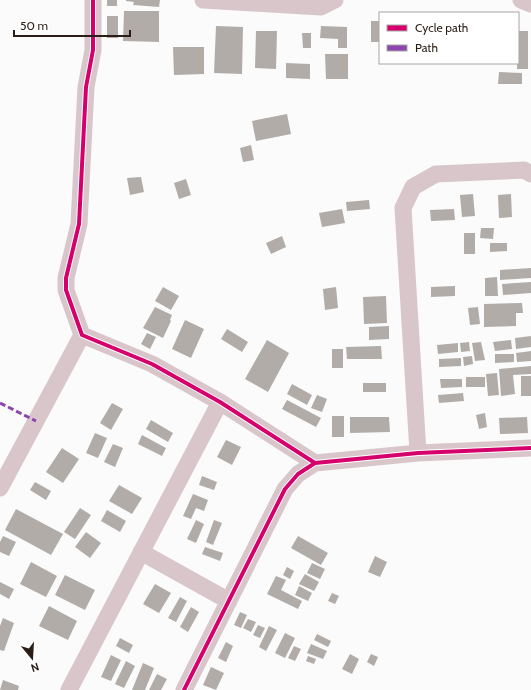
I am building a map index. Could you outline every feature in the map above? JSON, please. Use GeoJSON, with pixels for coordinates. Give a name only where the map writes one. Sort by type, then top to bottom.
{"type":"FeatureCollection","features":[{"type":"Feature","properties":{"kind":"street"},"geometry":{"type":"LineString","coordinates":[[0,488],[82,335],[66,290],[66,278],[79,224],[86,87],[94,50],[93,0]]}},
{"type":"Feature","properties":{"kind":"street"},"geometry":{"type":"LineString","coordinates":[[203,0],[321,7],[335,0]]}},
{"type":"Feature","properties":{"kind":"street"},"geometry":{"type":"LineString","coordinates":[[522,0],[531,4]]}},
{"type":"Feature","properties":{"kind":"street"},"geometry":{"type":"LineString","coordinates":[[418,454],[403,208],[413,187],[436,174],[524,170],[531,174]]}},
{"type":"Feature","properties":{"kind":"street"},"geometry":{"type":"LineString","coordinates":[[82,335],[152,364],[220,402],[315,463]]}},
{"type":"Feature","properties":{"kind":"street"},"geometry":{"type":"LineString","coordinates":[[69,690],[220,402]]}},
{"type":"Feature","properties":{"kind":"street"},"geometry":{"type":"LineString","coordinates":[[184,690],[285,489],[298,474],[315,463],[418,454],[531,448]]}},
{"type":"Feature","properties":{"kind":"street"},"geometry":{"type":"LineString","coordinates":[[141,552],[229,601]]}},
{"type":"Feature","properties":{"kind":"building"},"geometry":{"type":"Polygon","coordinates":[[[107,0],[117,0],[117,6],[107,6],[107,0]]]}},
{"type":"Feature","properties":{"kind":"building"},"geometry":{"type":"Polygon","coordinates":[[[126,0],[160,0],[159,7],[133,5],[134,2],[126,0]]]}},
{"type":"Feature","properties":{"kind":"building"},"geometry":{"type":"Polygon","coordinates":[[[124,11],[159,11],[159,42],[123,41],[124,11]]]}},
{"type":"Feature","properties":{"kind":"building"},"geometry":{"type":"Polygon","coordinates":[[[107,16],[118,16],[118,38],[107,38],[107,16]]]}},
{"type":"Feature","properties":{"kind":"building"},"geometry":{"type":"Polygon","coordinates":[[[371,21],[379,21],[379,42],[371,42],[371,21]]]}},
{"type":"Feature","properties":{"kind":"building"},"geometry":{"type":"Polygon","coordinates":[[[216,26],[243,27],[242,74],[214,73],[216,26]]]}},
{"type":"Feature","properties":{"kind":"building"},"geometry":{"type":"Polygon","coordinates":[[[321,26],[347,27],[347,48],[338,48],[338,39],[320,38],[321,26]]]}},
{"type":"Feature","properties":{"kind":"building"},"geometry":{"type":"Polygon","coordinates":[[[256,31],[277,31],[276,69],[255,68],[256,31]]]}},
{"type":"Feature","properties":{"kind":"building"},"geometry":{"type":"Polygon","coordinates":[[[519,31],[528,31],[528,69],[517,69],[517,64],[519,64],[519,31]]]}},
{"type":"Feature","properties":{"kind":"building"},"geometry":{"type":"Polygon","coordinates":[[[302,33],[311,33],[311,48],[303,48],[302,33]]]}},
{"type":"Feature","properties":{"kind":"building"},"geometry":{"type":"Polygon","coordinates":[[[173,47],[204,47],[204,74],[174,75],[173,47]]]}},
{"type":"Feature","properties":{"kind":"building"},"geometry":{"type":"Polygon","coordinates":[[[325,54],[348,54],[348,79],[326,79],[325,54]]]}},
{"type":"Feature","properties":{"kind":"building"},"geometry":{"type":"Polygon","coordinates":[[[286,63],[310,64],[310,79],[286,78],[286,63]]]}},
{"type":"Feature","properties":{"kind":"building"},"geometry":{"type":"Polygon","coordinates":[[[499,72],[522,73],[522,84],[498,84],[499,72]]]}},
{"type":"Feature","properties":{"kind":"building"},"geometry":{"type":"Polygon","coordinates":[[[287,114],[291,134],[256,141],[252,121],[287,114]]]}},
{"type":"Feature","properties":{"kind":"building"},"geometry":{"type":"Polygon","coordinates":[[[251,145],[254,160],[243,162],[240,148],[251,145]]]}},
{"type":"Feature","properties":{"kind":"building"},"geometry":{"type":"Polygon","coordinates":[[[141,177],[144,192],[130,195],[127,178],[141,177]]]}},
{"type":"Feature","properties":{"kind":"building"},"geometry":{"type":"Polygon","coordinates":[[[186,179],[191,195],[179,199],[174,183],[186,179]]]}},
{"type":"Feature","properties":{"kind":"building"},"geometry":{"type":"Polygon","coordinates":[[[473,194],[475,216],[462,217],[460,195],[473,194]]]}},
{"type":"Feature","properties":{"kind":"building"},"geometry":{"type":"Polygon","coordinates":[[[511,194],[512,217],[499,218],[498,195],[511,194]]]}},
{"type":"Feature","properties":{"kind":"building"},"geometry":{"type":"Polygon","coordinates":[[[369,200],[370,209],[347,211],[346,202],[369,200]]]}},
{"type":"Feature","properties":{"kind":"building"},"geometry":{"type":"Polygon","coordinates":[[[342,209],[345,223],[322,227],[319,213],[342,209]]]}},
{"type":"Feature","properties":{"kind":"building"},"geometry":{"type":"Polygon","coordinates":[[[454,209],[455,220],[431,221],[430,210],[454,209]]]}},
{"type":"Feature","properties":{"kind":"building"},"geometry":{"type":"Polygon","coordinates":[[[481,228],[494,228],[493,239],[480,238],[481,228]]]}},
{"type":"Feature","properties":{"kind":"building"},"geometry":{"type":"Polygon","coordinates":[[[464,233],[475,233],[475,254],[464,254],[464,233]]]}},
{"type":"Feature","properties":{"kind":"building"},"geometry":{"type":"Polygon","coordinates":[[[282,236],[286,247],[271,254],[266,243],[282,236]]]}},
{"type":"Feature","properties":{"kind":"building"},"geometry":{"type":"Polygon","coordinates":[[[490,243],[507,243],[507,251],[490,252],[490,243]]]}},
{"type":"Feature","properties":{"kind":"building"},"geometry":{"type":"Polygon","coordinates":[[[531,268],[531,278],[500,280],[500,270],[531,268]]]}},
{"type":"Feature","properties":{"kind":"building"},"geometry":{"type":"Polygon","coordinates":[[[497,277],[498,296],[485,296],[485,278],[497,277]]]}},
{"type":"Feature","properties":{"kind":"building"},"geometry":{"type":"Polygon","coordinates":[[[531,282],[531,293],[503,295],[502,284],[531,282]]]}},
{"type":"Feature","properties":{"kind":"building"},"geometry":{"type":"Polygon","coordinates":[[[455,286],[455,296],[431,297],[431,287],[455,286]]]}},
{"type":"Feature","properties":{"kind":"building"},"geometry":{"type":"Polygon","coordinates":[[[163,287],[179,296],[171,310],[155,301],[163,287]]]}},
{"type":"Feature","properties":{"kind":"building"},"geometry":{"type":"Polygon","coordinates":[[[336,287],[338,308],[325,310],[323,289],[336,287]]]}},
{"type":"Feature","properties":{"kind":"building"},"geometry":{"type":"Polygon","coordinates":[[[386,296],[387,323],[364,324],[363,297],[386,296]]]}},
{"type":"Feature","properties":{"kind":"building"},"geometry":{"type":"Polygon","coordinates":[[[522,303],[523,313],[516,313],[516,326],[484,327],[484,304],[522,303]]]}},
{"type":"Feature","properties":{"kind":"building"},"geometry":{"type":"Polygon","coordinates":[[[155,307],[172,315],[171,321],[163,338],[143,328],[155,307]]]}},
{"type":"Feature","properties":{"kind":"building"},"geometry":{"type":"Polygon","coordinates":[[[478,307],[480,324],[470,325],[468,308],[478,307]]]}},
{"type":"Feature","properties":{"kind":"building"},"geometry":{"type":"Polygon","coordinates":[[[185,320],[204,329],[191,358],[172,349],[185,320]]]}},
{"type":"Feature","properties":{"kind":"building"},"geometry":{"type":"Polygon","coordinates":[[[389,326],[389,339],[369,340],[369,327],[389,326]]]}},
{"type":"Feature","properties":{"kind":"building"},"geometry":{"type":"Polygon","coordinates":[[[227,329],[248,342],[242,352],[221,339],[227,329]]]}},
{"type":"Feature","properties":{"kind":"building"},"geometry":{"type":"Polygon","coordinates":[[[147,333],[156,337],[150,349],[141,344],[147,333]]]}},
{"type":"Feature","properties":{"kind":"building"},"geometry":{"type":"Polygon","coordinates":[[[531,336],[531,347],[516,349],[515,338],[531,336]]]}},
{"type":"Feature","properties":{"kind":"building"},"geometry":{"type":"Polygon","coordinates":[[[267,340],[289,353],[268,392],[245,379],[267,340]]]}},
{"type":"Feature","properties":{"kind":"building"},"geometry":{"type":"Polygon","coordinates":[[[511,340],[512,349],[495,351],[493,342],[511,340]]]}},
{"type":"Feature","properties":{"kind":"building"},"geometry":{"type":"Polygon","coordinates":[[[469,342],[470,351],[461,352],[460,343],[469,342]]]}},
{"type":"Feature","properties":{"kind":"building"},"geometry":{"type":"Polygon","coordinates":[[[481,342],[485,360],[475,361],[472,343],[481,342]]]}},
{"type":"Feature","properties":{"kind":"building"},"geometry":{"type":"Polygon","coordinates":[[[458,343],[458,352],[438,354],[437,345],[458,343]]]}},
{"type":"Feature","properties":{"kind":"building"},"geometry":{"type":"Polygon","coordinates":[[[381,346],[382,359],[347,359],[346,347],[381,346]]]}},
{"type":"Feature","properties":{"kind":"building"},"geometry":{"type":"Polygon","coordinates":[[[332,349],[343,349],[343,368],[332,368],[332,349]]]}},
{"type":"Feature","properties":{"kind":"building"},"geometry":{"type":"Polygon","coordinates":[[[531,351],[531,361],[517,362],[516,353],[531,351]]]}},
{"type":"Feature","properties":{"kind":"building"},"geometry":{"type":"Polygon","coordinates":[[[495,354],[514,354],[514,362],[495,363],[495,354]]]}},
{"type":"Feature","properties":{"kind":"building"},"geometry":{"type":"Polygon","coordinates":[[[472,356],[473,364],[464,366],[463,357],[472,356]]]}},
{"type":"Feature","properties":{"kind":"building"},"geometry":{"type":"Polygon","coordinates":[[[461,358],[461,366],[439,367],[439,359],[461,358]]]}},
{"type":"Feature","properties":{"kind":"building"},"geometry":{"type":"Polygon","coordinates":[[[531,366],[531,374],[513,375],[515,394],[501,396],[499,369],[531,366]]]}},
{"type":"Feature","properties":{"kind":"building"},"geometry":{"type":"Polygon","coordinates":[[[497,373],[499,395],[488,396],[486,374],[497,373]]]}},
{"type":"Feature","properties":{"kind":"building"},"geometry":{"type":"Polygon","coordinates":[[[521,376],[531,376],[531,396],[521,396],[521,376]]]}},
{"type":"Feature","properties":{"kind":"building"},"geometry":{"type":"Polygon","coordinates":[[[466,377],[485,377],[485,387],[466,387],[466,377]]]}},
{"type":"Feature","properties":{"kind":"building"},"geometry":{"type":"Polygon","coordinates":[[[440,379],[462,379],[462,387],[441,388],[440,379]]]}},
{"type":"Feature","properties":{"kind":"building"},"geometry":{"type":"Polygon","coordinates":[[[363,383],[386,383],[386,392],[363,392],[363,383]]]}},
{"type":"Feature","properties":{"kind":"building"},"geometry":{"type":"Polygon","coordinates":[[[292,384],[312,395],[307,405],[287,394],[292,384]]]}},
{"type":"Feature","properties":{"kind":"building"},"geometry":{"type":"Polygon","coordinates":[[[463,393],[464,401],[439,403],[438,395],[463,393]]]}},
{"type":"Feature","properties":{"kind":"building"},"geometry":{"type":"Polygon","coordinates":[[[317,395],[327,399],[322,412],[311,408],[317,395]]]}},
{"type":"Feature","properties":{"kind":"building"},"geometry":{"type":"Polygon","coordinates":[[[287,400],[321,418],[316,427],[282,409],[287,400]]]}},
{"type":"Feature","properties":{"kind":"building"},"geometry":{"type":"Polygon","coordinates":[[[112,403],[123,409],[111,430],[100,423],[112,403]]]}},
{"type":"Feature","properties":{"kind":"building"},"geometry":{"type":"Polygon","coordinates":[[[485,413],[487,427],[479,429],[476,415],[485,413]]]}},
{"type":"Feature","properties":{"kind":"building"},"geometry":{"type":"Polygon","coordinates":[[[332,416],[344,416],[344,437],[332,437],[332,416]]]}},
{"type":"Feature","properties":{"kind":"building"},"geometry":{"type":"Polygon","coordinates":[[[350,417],[389,417],[390,432],[350,433],[350,417]]]}},
{"type":"Feature","properties":{"kind":"building"},"geometry":{"type":"Polygon","coordinates":[[[527,417],[528,433],[500,434],[499,418],[527,417]]]}},
{"type":"Feature","properties":{"kind":"building"},"geometry":{"type":"Polygon","coordinates":[[[151,420],[173,433],[168,442],[146,429],[151,420]]]}},
{"type":"Feature","properties":{"kind":"building"},"geometry":{"type":"Polygon","coordinates":[[[95,433],[107,438],[98,458],[86,453],[95,433]]]}},
{"type":"Feature","properties":{"kind":"building"},"geometry":{"type":"Polygon","coordinates":[[[142,435],[166,448],[162,456],[138,444],[142,435]]]}},
{"type":"Feature","properties":{"kind":"building"},"geometry":{"type":"Polygon","coordinates":[[[226,440],[241,447],[232,465],[217,457],[226,440]]]}},
{"type":"Feature","properties":{"kind":"building"},"geometry":{"type":"Polygon","coordinates":[[[113,444],[123,448],[115,467],[104,462],[113,444]]]}},
{"type":"Feature","properties":{"kind":"building"},"geometry":{"type":"Polygon","coordinates":[[[62,448],[79,459],[63,483],[46,472],[62,448]]]}},
{"type":"Feature","properties":{"kind":"building"},"geometry":{"type":"Polygon","coordinates":[[[202,476],[217,482],[214,490],[199,485],[202,476]]]}},
{"type":"Feature","properties":{"kind":"building"},"geometry":{"type":"Polygon","coordinates":[[[35,482],[51,491],[46,500],[30,490],[35,482]]]}},
{"type":"Feature","properties":{"kind":"building"},"geometry":{"type":"Polygon","coordinates":[[[119,485],[142,498],[132,514],[109,501],[119,485]]]}},
{"type":"Feature","properties":{"kind":"building"},"geometry":{"type":"Polygon","coordinates":[[[193,494],[208,500],[204,511],[196,508],[191,519],[183,516],[193,494]]]}},
{"type":"Feature","properties":{"kind":"building"},"geometry":{"type":"Polygon","coordinates":[[[80,508],[91,515],[75,539],[64,532],[80,508]]]}},
{"type":"Feature","properties":{"kind":"building"},"geometry":{"type":"Polygon","coordinates":[[[16,509],[63,534],[51,555],[5,530],[16,509]]]}},
{"type":"Feature","properties":{"kind":"building"},"geometry":{"type":"Polygon","coordinates":[[[107,510],[126,521],[120,532],[101,521],[107,510]]]}},
{"type":"Feature","properties":{"kind":"building"},"geometry":{"type":"Polygon","coordinates":[[[196,520],[204,524],[196,543],[187,539],[196,520]]]}},
{"type":"Feature","properties":{"kind":"building"},"geometry":{"type":"Polygon","coordinates":[[[214,520],[222,523],[213,545],[206,542],[214,520]]]}},
{"type":"Feature","properties":{"kind":"building"},"geometry":{"type":"Polygon","coordinates":[[[86,532],[101,543],[90,558],[75,547],[86,532]]]}},
{"type":"Feature","properties":{"kind":"building"},"geometry":{"type":"Polygon","coordinates":[[[3,536],[16,542],[9,556],[0,552],[0,542],[3,536]]]}},
{"type":"Feature","properties":{"kind":"building"},"geometry":{"type":"Polygon","coordinates":[[[298,536],[328,553],[321,565],[291,548],[298,536]]]}},
{"type":"Feature","properties":{"kind":"building"},"geometry":{"type":"Polygon","coordinates":[[[205,547],[223,553],[220,561],[202,554],[205,547]]]}},
{"type":"Feature","properties":{"kind":"building"},"geometry":{"type":"Polygon","coordinates":[[[375,556],[387,562],[380,577],[368,572],[375,556]]]}},
{"type":"Feature","properties":{"kind":"building"},"geometry":{"type":"Polygon","coordinates":[[[31,562],[57,576],[46,597],[20,584],[31,562]]]}},
{"type":"Feature","properties":{"kind":"building"},"geometry":{"type":"Polygon","coordinates":[[[312,563],[325,569],[320,579],[307,573],[312,563]]]}},
{"type":"Feature","properties":{"kind":"building"},"geometry":{"type":"Polygon","coordinates":[[[287,567],[294,571],[290,579],[283,575],[287,567]]]}},
{"type":"Feature","properties":{"kind":"building"},"geometry":{"type":"Polygon","coordinates":[[[305,574],[319,582],[314,591],[299,584],[305,574]]]}},
{"type":"Feature","properties":{"kind":"building"},"geometry":{"type":"Polygon","coordinates":[[[65,575],[95,590],[85,610],[55,595],[65,575]]]}},
{"type":"Feature","properties":{"kind":"building"},"geometry":{"type":"Polygon","coordinates":[[[276,576],[286,580],[281,590],[302,601],[298,609],[267,594],[276,576]]]}},
{"type":"Feature","properties":{"kind":"building"},"geometry":{"type":"Polygon","coordinates":[[[0,582],[14,589],[9,599],[0,594],[0,582]]]}},
{"type":"Feature","properties":{"kind":"building"},"geometry":{"type":"Polygon","coordinates":[[[155,584],[171,593],[159,613],[143,604],[155,584]]]}},
{"type":"Feature","properties":{"kind":"building"},"geometry":{"type":"Polygon","coordinates":[[[299,586],[312,593],[308,601],[295,595],[299,586]]]}},
{"type":"Feature","properties":{"kind":"building"},"geometry":{"type":"Polygon","coordinates":[[[332,593],[339,596],[335,604],[328,601],[332,593]]]}},
{"type":"Feature","properties":{"kind":"building"},"geometry":{"type":"Polygon","coordinates":[[[180,597],[187,601],[176,622],[168,618],[180,597]]]}},
{"type":"Feature","properties":{"kind":"building"},"geometry":{"type":"Polygon","coordinates":[[[49,606],[77,621],[68,640],[39,626],[49,606]]]}},
{"type":"Feature","properties":{"kind":"building"},"geometry":{"type":"Polygon","coordinates":[[[191,607],[199,612],[188,632],[180,627],[191,607]]]}},
{"type":"Feature","properties":{"kind":"building"},"geometry":{"type":"Polygon","coordinates":[[[240,612],[247,615],[241,628],[234,625],[240,612]]]}},
{"type":"Feature","properties":{"kind":"building"},"geometry":{"type":"Polygon","coordinates":[[[3,618],[14,623],[4,651],[0,650],[0,626],[3,618]]]}},
{"type":"Feature","properties":{"kind":"building"},"geometry":{"type":"Polygon","coordinates":[[[248,619],[256,622],[251,632],[243,628],[248,619]]]}},
{"type":"Feature","properties":{"kind":"building"},"geometry":{"type":"Polygon","coordinates":[[[258,625],[265,628],[260,638],[253,635],[258,625]]]}},
{"type":"Feature","properties":{"kind":"building"},"geometry":{"type":"Polygon","coordinates":[[[269,626],[277,630],[266,651],[259,647],[269,626]]]}},
{"type":"Feature","properties":{"kind":"building"},"geometry":{"type":"Polygon","coordinates":[[[285,633],[295,638],[285,658],[275,653],[285,633]]]}},
{"type":"Feature","properties":{"kind":"building"},"geometry":{"type":"Polygon","coordinates":[[[317,634],[331,641],[328,647],[314,640],[317,634]]]}},
{"type":"Feature","properties":{"kind":"building"},"geometry":{"type":"Polygon","coordinates":[[[120,638],[133,645],[129,653],[116,646],[120,638]]]}},
{"type":"Feature","properties":{"kind":"building"},"geometry":{"type":"Polygon","coordinates":[[[226,642],[233,646],[226,662],[218,658],[226,642]]]}},
{"type":"Feature","properties":{"kind":"building"},"geometry":{"type":"Polygon","coordinates":[[[311,644],[327,651],[323,659],[307,653],[311,644]]]}},
{"type":"Feature","properties":{"kind":"building"},"geometry":{"type":"Polygon","coordinates":[[[294,646],[301,649],[295,661],[288,658],[294,646]]]}},
{"type":"Feature","properties":{"kind":"building"},"geometry":{"type":"Polygon","coordinates":[[[350,654],[359,659],[352,674],[342,669],[350,654]]]}},
{"type":"Feature","properties":{"kind":"building"},"geometry":{"type":"Polygon","coordinates":[[[371,654],[378,657],[374,666],[367,662],[371,654]]]}},
{"type":"Feature","properties":{"kind":"building"},"geometry":{"type":"Polygon","coordinates":[[[111,655],[121,660],[111,681],[101,677],[111,655]]]}},
{"type":"Feature","properties":{"kind":"building"},"geometry":{"type":"Polygon","coordinates":[[[308,656],[316,659],[314,664],[306,661],[308,656]]]}},
{"type":"Feature","properties":{"kind":"building"},"geometry":{"type":"Polygon","coordinates":[[[126,661],[135,666],[124,688],[115,684],[126,661]]]}},
{"type":"Feature","properties":{"kind":"building"},"geometry":{"type":"Polygon","coordinates":[[[143,663],[154,668],[145,690],[132,690],[143,663]]]}},
{"type":"Feature","properties":{"kind":"building"},"geometry":{"type":"Polygon","coordinates":[[[211,667],[224,673],[216,690],[203,685],[211,667]]]}},
{"type":"Feature","properties":{"kind":"building"},"geometry":{"type":"Polygon","coordinates":[[[157,674],[167,679],[161,690],[149,690],[157,674]]]}},
{"type":"Feature","properties":{"kind":"building"},"geometry":{"type":"Polygon","coordinates":[[[3,680],[19,686],[18,690],[0,690],[3,680]]]}},
{"type":"Feature","properties":{"kind":"marked path"},"geometry":{"type":"LineString","coordinates":[[0,403],[36,421]]}},
{"type":"Feature","properties":{"kind":"cycle path"},"geometry":{"type":"LineString","coordinates":[[93,0],[93,50],[86,87],[79,224],[66,278],[66,290],[82,335],[152,364],[220,402],[315,463]]}},
{"type":"Feature","properties":{"kind":"cycle path"},"geometry":{"type":"LineString","coordinates":[[184,690],[285,489],[298,474],[315,463],[418,453],[531,448]]}}]}
